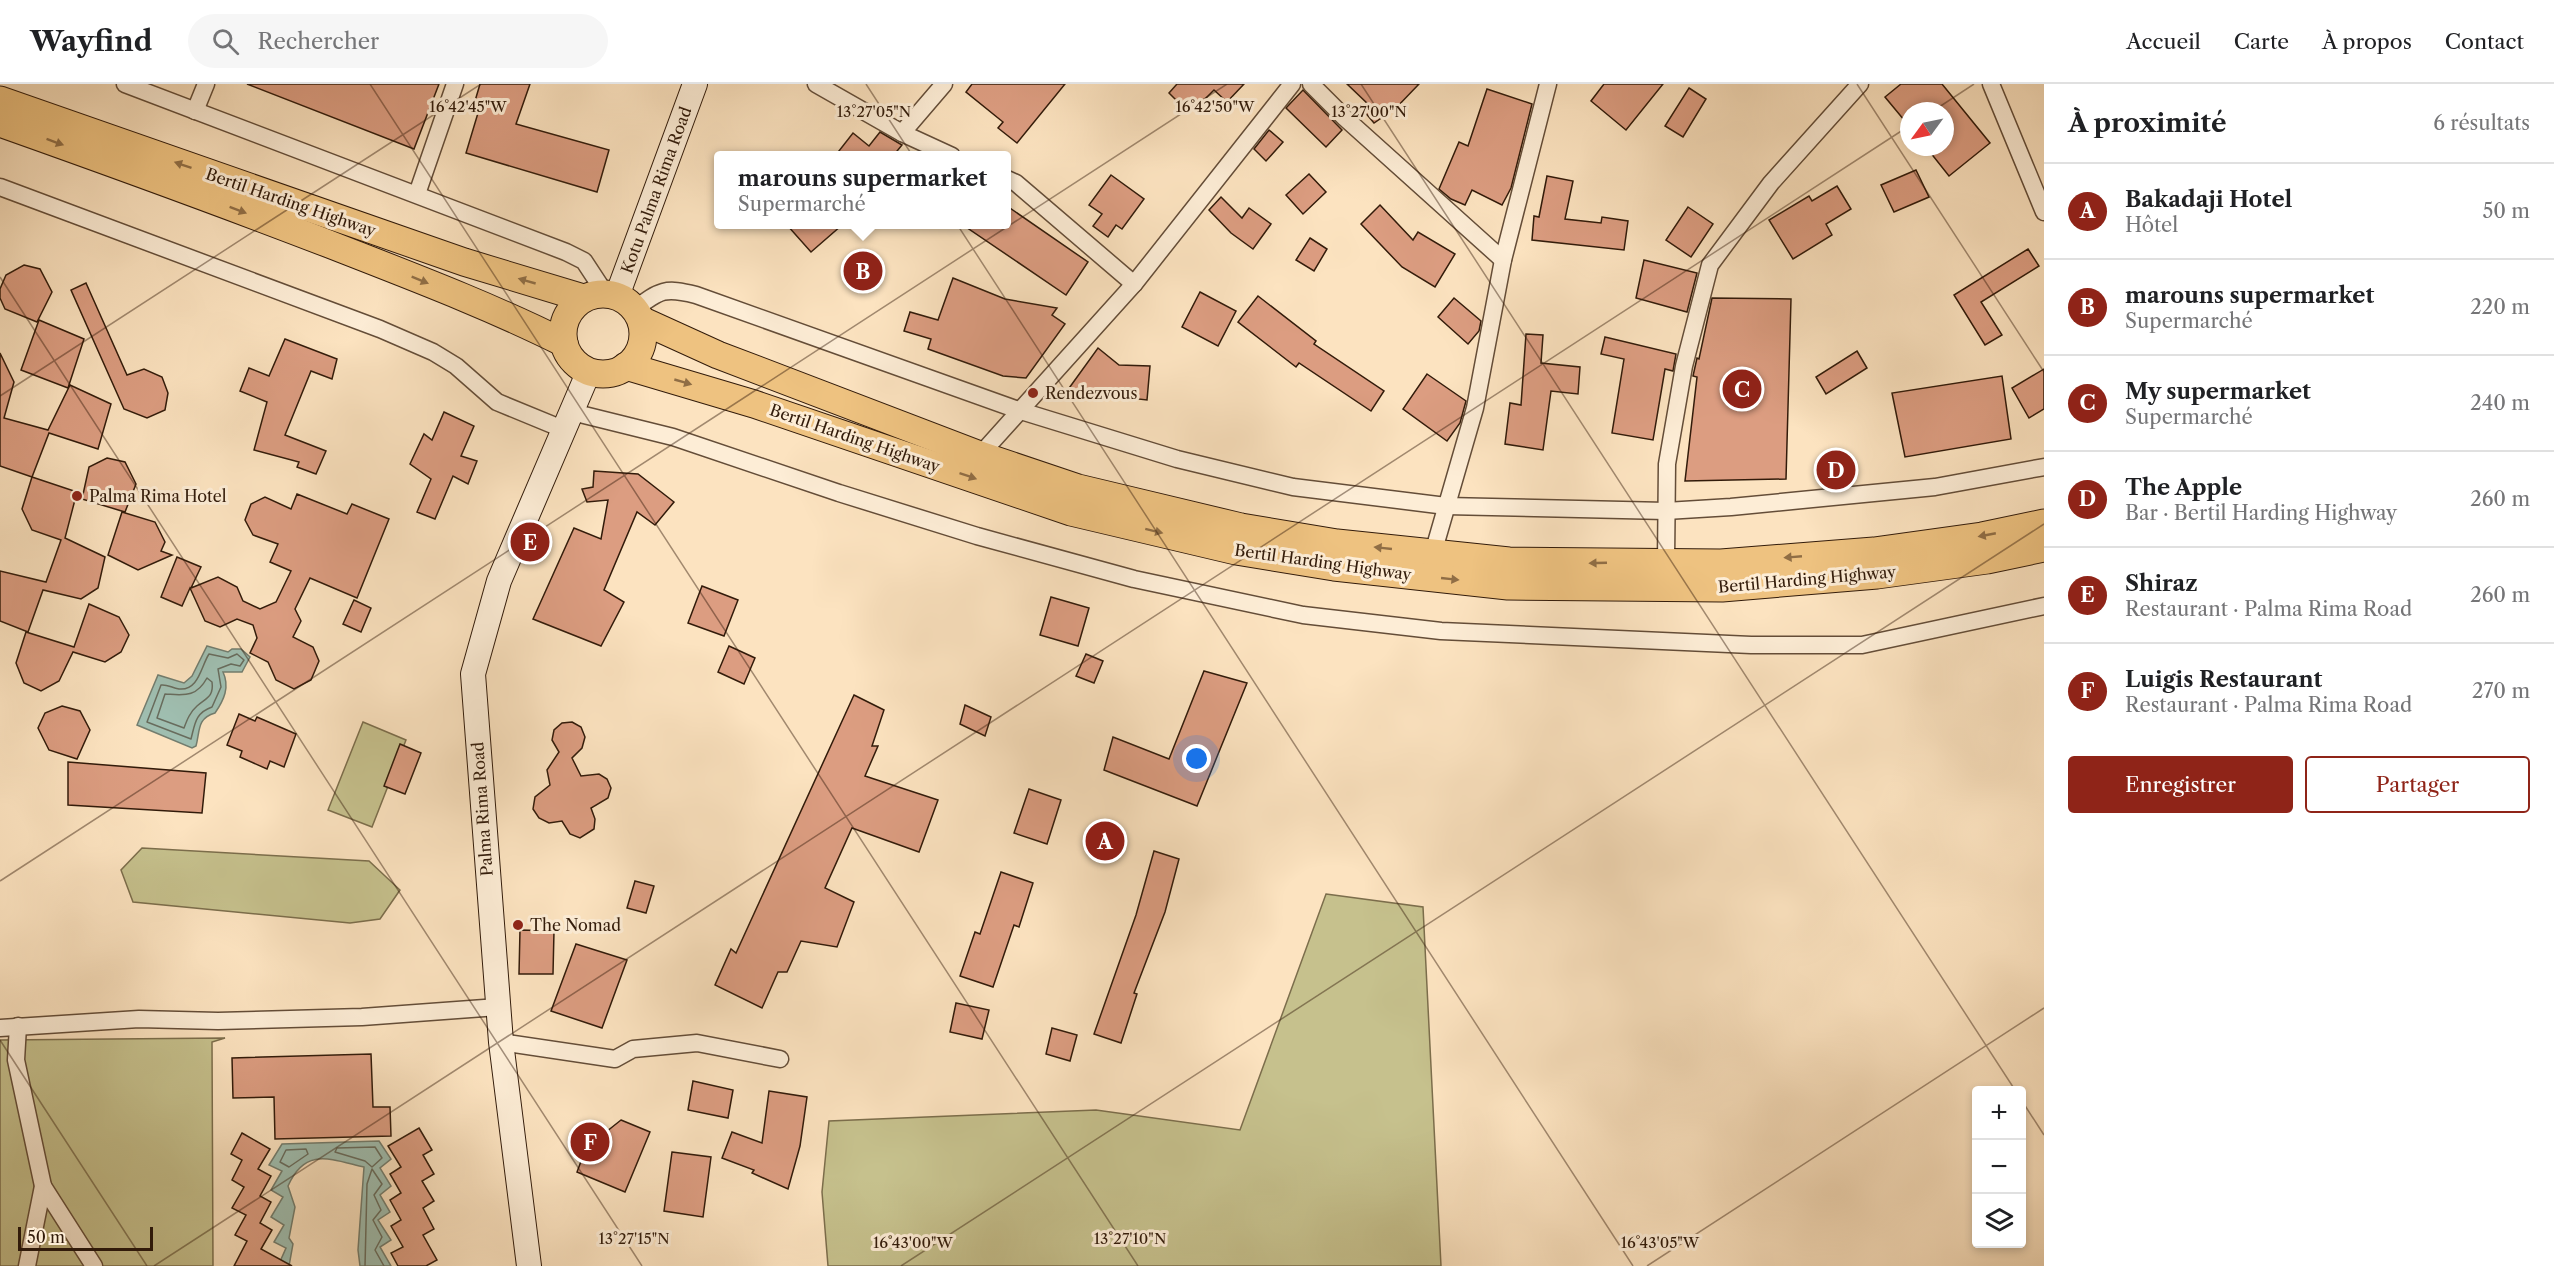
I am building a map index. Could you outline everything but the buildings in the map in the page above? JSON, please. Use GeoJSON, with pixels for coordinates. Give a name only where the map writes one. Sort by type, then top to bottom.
{"type":"FeatureCollection","features":[{"type":"Feature","properties":{"kind":"main road","name":"Bertil Harding Highway"},"geometry":{"type":"LineString","coordinates":[[0,100],[464,262],[616,303],[718,355],[980,454],[1078,488],[1241,527],[1337,543],[1509,561],[1583,564],[1666,561],[1721,563],[1874,550],[1982,536],[2044,524]]}},
{"type":"Feature","properties":{"kind":"main road","name":"Bertil Harding Highway"},"geometry":{"type":"LineString","coordinates":[[0,123],[171,184],[504,314],[564,343],[573,360],[589,371],[608,374],[626,366],[754,404],[1071,512],[1236,551],[1334,567],[1508,586],[1722,588],[1876,575],[1987,561],[2044,548]]}},
{"type":"Feature","properties":{"kind":"main road"},"geometry":{"type":"LineString","coordinates":[[564,343],[563,333],[567,315],[616,303],[642,342],[634,360],[626,366]]}},
{"type":"Feature","properties":{"kind":"street"},"geometry":{"type":"LineString","coordinates":[[125,84],[417,194],[584,261],[616,303],[674,289],[696,295],[1021,411],[1177,459],[1293,488],[1446,506],[1666,510],[1731,507],[1935,487],[2044,466]]}},
{"type":"Feature","properties":{"kind":"street"},"geometry":{"type":"LineString","coordinates":[[195,111],[206,84]]}},
{"type":"Feature","properties":{"kind":"street"},"geometry":{"type":"LineString","coordinates":[[417,194],[455,84]]}},
{"type":"Feature","properties":{"kind":"street","name":"Kotu Palma Rima Road"},"geometry":{"type":"LineString","coordinates":[[616,303],[695,84]]}},
{"type":"Feature","properties":{"kind":"street"},"geometry":{"type":"LineString","coordinates":[[816,84],[902,134],[941,151]]}},
{"type":"Feature","properties":{"kind":"street"},"geometry":{"type":"LineString","coordinates":[[902,134],[945,84]]}},
{"type":"Feature","properties":{"kind":"street"},"geometry":{"type":"LineString","coordinates":[[980,454],[1134,284],[1292,84]]}},
{"type":"Feature","properties":{"kind":"street"},"geometry":{"type":"LineString","coordinates":[[1311,84],[1345,118],[1503,260]]}},
{"type":"Feature","properties":{"kind":"street"},"geometry":{"type":"LineString","coordinates":[[1433,553],[1475,408],[1503,260],[1548,84]]}},
{"type":"Feature","properties":{"kind":"street"},"geometry":{"type":"LineString","coordinates":[[1666,561],[1667,464],[1682,377],[1710,265],[1771,183],[1860,84]]}},
{"type":"Feature","properties":{"kind":"street"},"geometry":{"type":"LineString","coordinates":[[1990,84],[2044,212]]}},
{"type":"Feature","properties":{"kind":"street"},"geometry":{"type":"LineString","coordinates":[[1011,181],[1134,284]]}},
{"type":"Feature","properties":{"kind":"street"},"geometry":{"type":"LineString","coordinates":[[0,187],[380,328],[433,352],[456,366],[497,402],[569,421],[673,436],[881,506],[1134,579],[1303,615],[1441,631],[1751,645],[1862,645],[2044,606]]}},
{"type":"Feature","properties":{"kind":"street","name":"Palma Rima Road"},"geometry":{"type":"LineString","coordinates":[[529,1266],[501,1042],[473,674],[498,581],[589,371]]}},
{"type":"Feature","properties":{"kind":"street"},"geometry":{"type":"LineString","coordinates":[[0,1028],[139,1019],[218,1021],[362,1017],[498,1007]]}},
{"type":"Feature","properties":{"kind":"street"},"geometry":{"type":"LineString","coordinates":[[18,1026],[16,1060],[43,1186],[94,1266]]}},
{"type":"Feature","properties":{"kind":"street"},"geometry":{"type":"LineString","coordinates":[[501,1042],[615,1059],[633,1049],[697,1043],[780,1059]]}},
{"type":"Feature","properties":{"kind":"street"},"geometry":{"type":"LineString","coordinates":[[27,1266],[43,1186]]}},
{"type":"Feature","properties":{"kind":"shaded area"},"geometry":{"type":"Polygon","coordinates":[[[363,722],[406,740],[372,827],[328,810],[363,722]]]}},
{"type":"Feature","properties":{"kind":"shaded area"},"geometry":{"type":"Polygon","coordinates":[[[142,848],[369,861],[400,890],[380,919],[350,923],[133,902],[121,870],[142,848]]]}},
{"type":"Feature","properties":{"kind":"shaded area"},"geometry":{"type":"Polygon","coordinates":[[[1326,894],[1423,907],[1441,1266],[828,1266],[822,1192],[829,1121],[1096,1110],[1240,1130],[1326,894]]]}},
{"type":"Feature","properties":{"kind":"shaded area"},"geometry":{"type":"Polygon","coordinates":[[[225,1038],[212,1042],[213,1266],[0,1266],[0,1040],[225,1038]]]}},
{"type":"Feature","properties":{"kind":"water"},"geometry":{"type":"Polygon","coordinates":[[[207,646],[228,652],[232,649],[241,649],[250,657],[242,672],[223,672],[226,688],[223,698],[215,713],[202,722],[196,746],[192,748],[137,725],[158,675],[184,683],[192,676],[207,646]]]}},
{"type":"Feature","properties":{"kind":"water"},"geometry":{"type":"Polygon","coordinates":[[[379,1141],[391,1159],[380,1168],[391,1186],[380,1195],[390,1212],[378,1220],[391,1240],[380,1247],[391,1266],[360,1266],[358,1250],[364,1167],[320,1159],[302,1165],[288,1186],[295,1207],[289,1238],[293,1244],[289,1266],[278,1266],[286,1248],[274,1242],[284,1225],[271,1217],[283,1197],[271,1190],[282,1171],[269,1165],[282,1144],[379,1141]]]}},
{"type":"Feature","properties":{"kind":"place","name":"marouns supermarket"},"geometry":{"type":"Point","coordinates":[863,271]}},
{"type":"Feature","properties":{"kind":"place","name":"My supermarket"},"geometry":{"type":"Point","coordinates":[1742,389]}},
{"type":"Feature","properties":{"kind":"place","name":"Rendezvous"},"geometry":{"type":"Point","coordinates":[1033,393]}},
{"type":"Feature","properties":{"kind":"place","name":"The Apple"},"geometry":{"type":"Point","coordinates":[1836,470]}},
{"type":"Feature","properties":{"kind":"place","name":"Palma Rima Hotel"},"geometry":{"type":"Point","coordinates":[77,496]}},
{"type":"Feature","properties":{"kind":"place","name":"Shiraz"},"geometry":{"type":"Point","coordinates":[530,542]}},
{"type":"Feature","properties":{"kind":"place","name":"Bakadaji Hotel"},"geometry":{"type":"Point","coordinates":[1105,841]}},
{"type":"Feature","properties":{"kind":"place","name":"The Nomad"},"geometry":{"type":"Point","coordinates":[518,925]}},
{"type":"Feature","properties":{"kind":"place","name":"Luigis Restaurant"},"geometry":{"type":"Point","coordinates":[590,1142]}}]}
